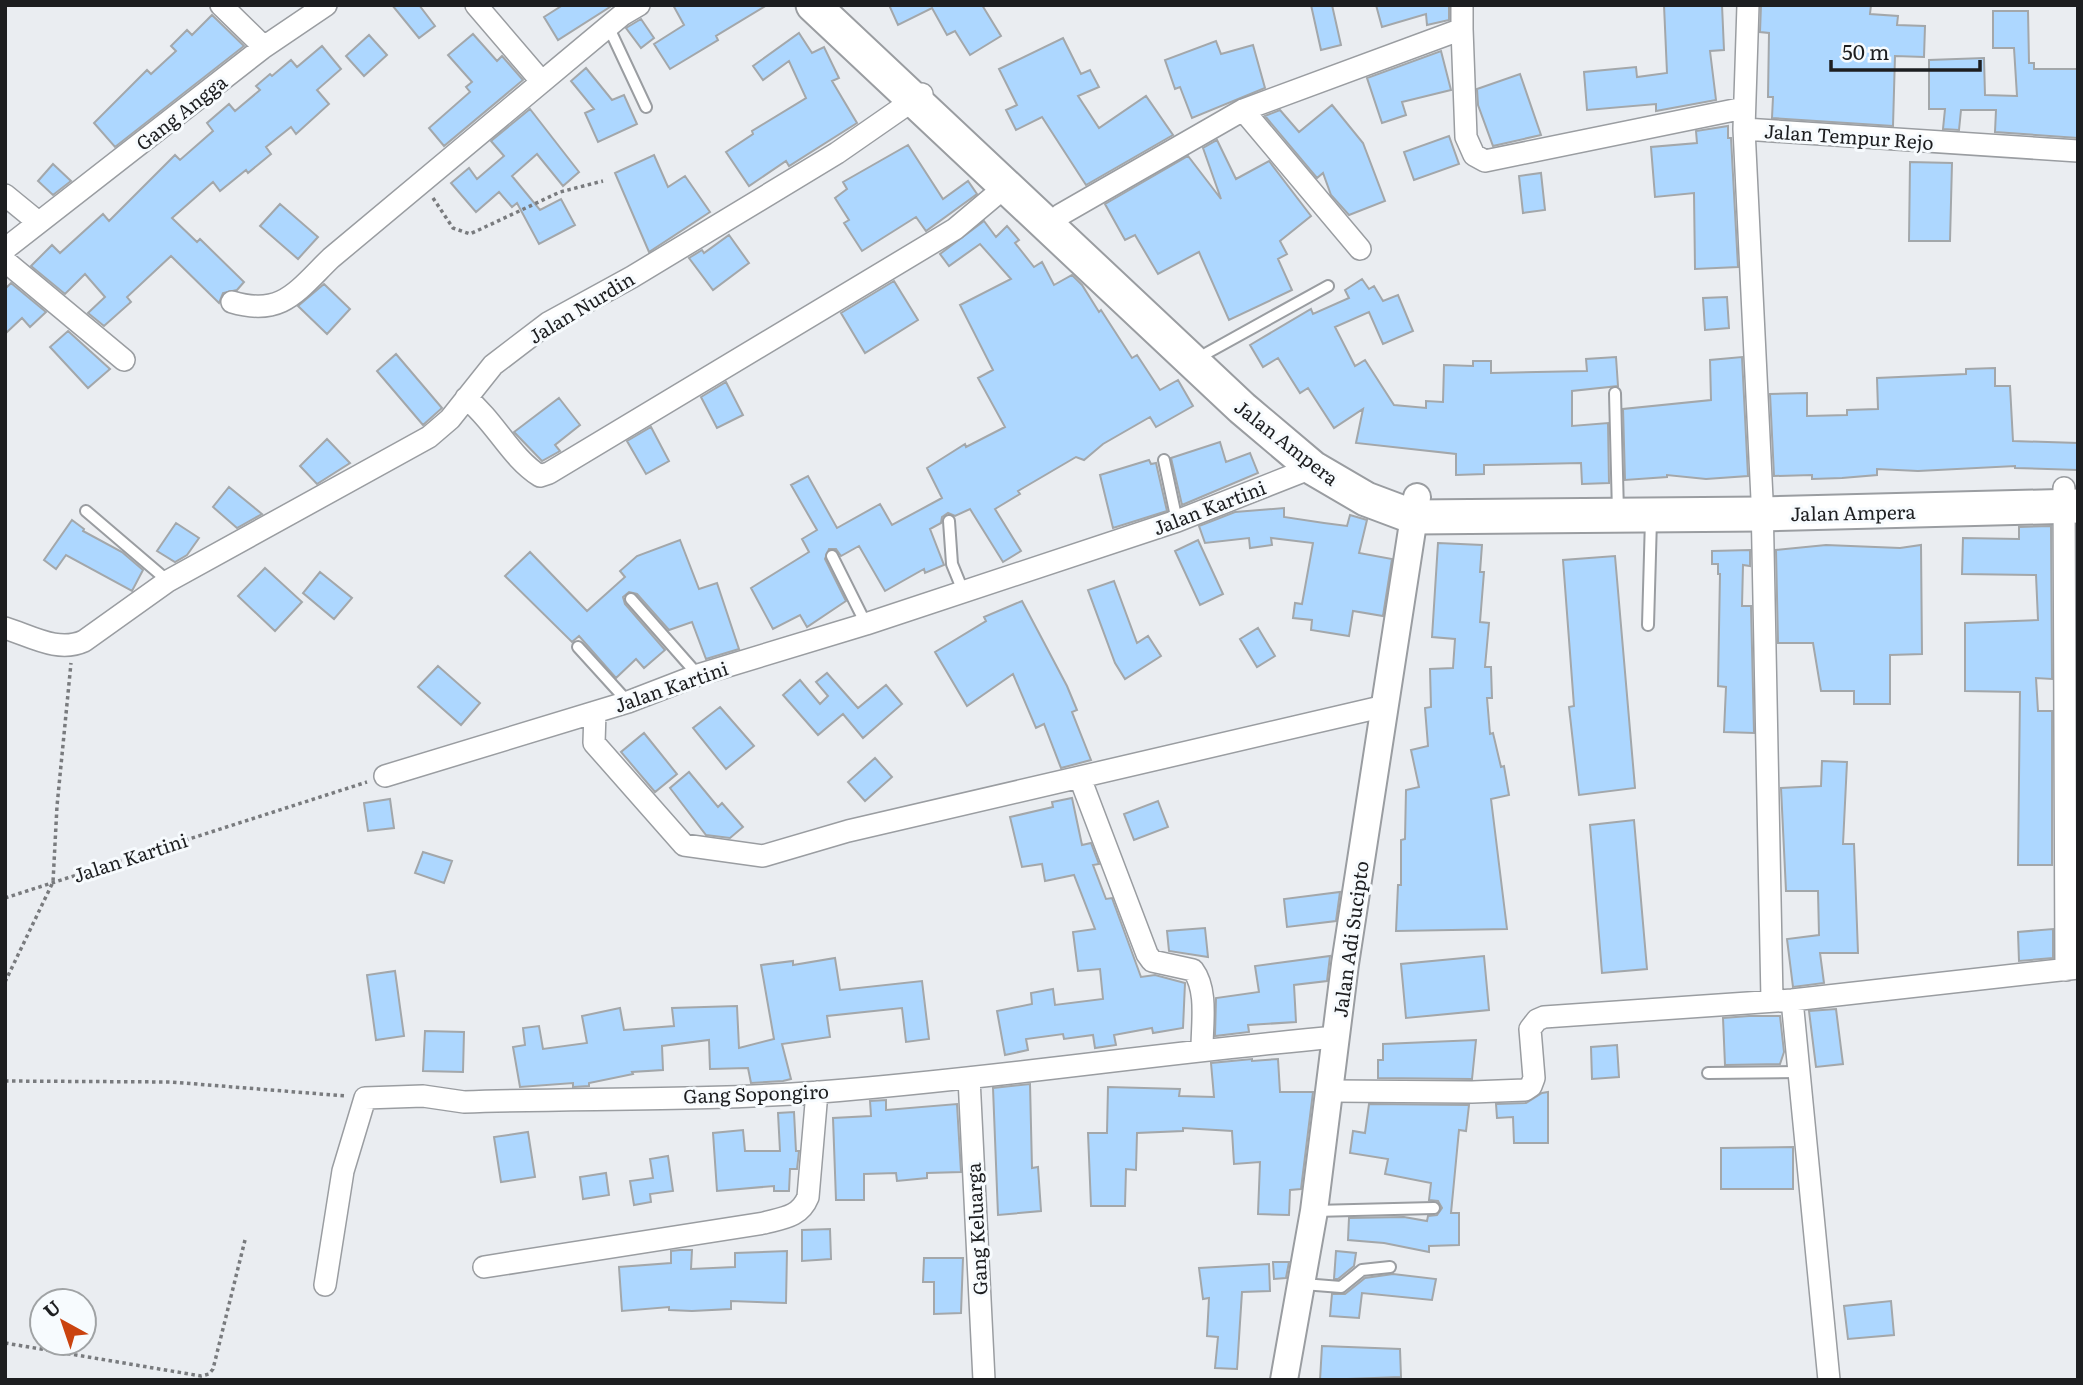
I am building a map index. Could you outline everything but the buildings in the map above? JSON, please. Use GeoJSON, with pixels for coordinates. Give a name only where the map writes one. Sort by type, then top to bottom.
{"type":"FeatureCollection","features":[{"type":"Feature","properties":{"kind":"main road","name":"Jalan Ampera"},"geometry":{"type":"LineString","coordinates":[[813,5],[1060,215],[1282,422],[1322,463]]}},
{"type":"Feature","properties":{"kind":"main road","name":"Jalan Ampera"},"geometry":{"type":"LineString","coordinates":[[839,5],[1005,187],[1242,408],[1322,463],[1367,481],[1416,507],[1762,506],[2071,498]]}},
{"type":"Feature","properties":{"kind":"street"},"geometry":{"type":"LineString","coordinates":[[221,5],[264,47]]}},
{"type":"Feature","properties":{"kind":"street","name":"Gang Angga"},"geometry":{"type":"LineString","coordinates":[[5,249],[264,47],[326,5]]}},
{"type":"Feature","properties":{"kind":"street"},"geometry":{"type":"LineString","coordinates":[[476,5],[542,82]]}},
{"type":"Feature","properties":{"kind":"street"},"geometry":{"type":"LineString","coordinates":[[1462,5],[1466,136],[1474,155],[1485,160],[1744,119],[1782,1000],[1799,1072],[1829,1380]]}},
{"type":"Feature","properties":{"kind":"street","name":"Jalan Tempur Rejo"},"geometry":{"type":"LineString","coordinates":[[1748,5],[1744,119],[2078,151]]}},
{"type":"Feature","properties":{"kind":"street"},"geometry":{"type":"LineString","coordinates":[[232,302],[264,308],[277,306],[621,13]]}},
{"type":"Feature","properties":{"kind":"street"},"geometry":{"type":"LineString","coordinates":[[1060,215],[1243,110],[1462,29]]}},
{"type":"Feature","properties":{"kind":"street","name":"Jalan Nurdin"},"geometry":{"type":"LineString","coordinates":[[72,647],[168,581],[429,438],[440,430],[493,365],[548,323],[632,277],[837,153],[920,95]]}},
{"type":"Feature","properties":{"kind":"street"},"geometry":{"type":"LineString","coordinates":[[1243,110],[1360,249]]}},
{"type":"Feature","properties":{"kind":"street"},"geometry":{"type":"LineString","coordinates":[[466,398],[489,418],[530,470],[540,476],[549,473],[955,229],[1005,187]]}},
{"type":"Feature","properties":{"kind":"street"},"geometry":{"type":"LineString","coordinates":[[5,195],[38,222]]}},
{"type":"Feature","properties":{"kind":"street"},"geometry":{"type":"LineString","coordinates":[[5,261],[124,360]]}},
{"type":"Feature","properties":{"kind":"street","name":"Jalan Kartini"},"geometry":{"type":"LineString","coordinates":[[385,776],[628,702],[698,675],[866,624],[1177,521],[1322,463]]}},
{"type":"Feature","properties":{"kind":"street"},"geometry":{"type":"LineString","coordinates":[[1331,1091],[1472,1093],[1525,1090],[1531,1086],[1534,1078],[1530,1029],[1537,1020],[1544,1017],[1782,1000],[2072,969],[2071,498]]}},
{"type":"Feature","properties":{"kind":"street","name":"Jalan Adi Sucipto"},"geometry":{"type":"LineString","coordinates":[[1284,1380],[1314,1211],[1337,1037],[1416,507]]}},
{"type":"Feature","properties":{"kind":"street"},"geometry":{"type":"LineString","coordinates":[[5,628],[58,646],[72,647]]}},
{"type":"Feature","properties":{"kind":"street"},"geometry":{"type":"LineString","coordinates":[[595,712],[592,736],[598,749],[677,838],[693,848],[763,856],[848,831],[1385,706]]}},
{"type":"Feature","properties":{"kind":"street"},"geometry":{"type":"LineString","coordinates":[[1080,778],[1147,954],[1152,961],[1194,970],[1198,976],[1201,987],[1202,1048]]}},
{"type":"Feature","properties":{"kind":"street","name":"Gang Sopongiro"},"geometry":{"type":"LineString","coordinates":[[365,1098],[423,1096],[464,1102],[817,1092],[969,1078],[1202,1048],[1337,1037]]}},
{"type":"Feature","properties":{"kind":"street","name":"Gang Keluarga"},"geometry":{"type":"LineString","coordinates":[[969,1078],[984,1380]]}},
{"type":"Feature","properties":{"kind":"street"},"geometry":{"type":"LineString","coordinates":[[484,1267],[764,1223],[792,1216],[799,1212],[808,1197],[817,1092]]}},
{"type":"Feature","properties":{"kind":"street"},"geometry":{"type":"LineString","coordinates":[[325,1286],[343,1171],[365,1098]]}},
{"type":"Feature","properties":{"kind":"lane"},"geometry":{"type":"LineString","coordinates":[[621,13],[646,107]]}},
{"type":"Feature","properties":{"kind":"lane"},"geometry":{"type":"LineString","coordinates":[[1207,353],[1328,286]]}},
{"type":"Feature","properties":{"kind":"lane"},"geometry":{"type":"LineString","coordinates":[[1615,393],[1618,507]]}},
{"type":"Feature","properties":{"kind":"lane"},"geometry":{"type":"LineString","coordinates":[[1164,460],[1177,521]]}},
{"type":"Feature","properties":{"kind":"lane"},"geometry":{"type":"LineString","coordinates":[[1648,625],[1651,507]]}},
{"type":"Feature","properties":{"kind":"lane"},"geometry":{"type":"LineString","coordinates":[[86,511],[168,581]]}},
{"type":"Feature","properties":{"kind":"lane"},"geometry":{"type":"LineString","coordinates":[[949,521],[952,564],[963,591]]}},
{"type":"Feature","properties":{"kind":"lane"},"geometry":{"type":"LineString","coordinates":[[832,556],[866,624]]}},
{"type":"Feature","properties":{"kind":"lane"},"geometry":{"type":"LineString","coordinates":[[631,599],[698,675]]}},
{"type":"Feature","properties":{"kind":"lane"},"geometry":{"type":"LineString","coordinates":[[578,648],[628,702]]}},
{"type":"Feature","properties":{"kind":"lane"},"geometry":{"type":"LineString","coordinates":[[1708,1073],[1799,1072]]}},
{"type":"Feature","properties":{"kind":"lane"},"geometry":{"type":"LineString","coordinates":[[1314,1211],[1434,1208]]}},
{"type":"Feature","properties":{"kind":"lane"},"geometry":{"type":"LineString","coordinates":[[1300,1284],[1341,1287],[1362,1270],[1390,1267]]}},
{"type":"Feature","properties":{"kind":"path"},"geometry":{"type":"LineString","coordinates":[[421,183],[453,228],[470,234],[560,192],[603,181]]}},
{"type":"Feature","properties":{"kind":"path"},"geometry":{"type":"LineString","coordinates":[[5,982],[53,882],[57,806],[70,699],[72,647]]}},
{"type":"Feature","properties":{"kind":"path","name":"Jalan Kartini"},"geometry":{"type":"LineString","coordinates":[[5,898],[385,776]]}},
{"type":"Feature","properties":{"kind":"path"},"geometry":{"type":"LineString","coordinates":[[5,1081],[171,1082],[365,1098]]}},
{"type":"Feature","properties":{"kind":"path"},"geometry":{"type":"LineString","coordinates":[[5,1343],[201,1376],[209,1374],[214,1369],[245,1240]]}}]}
